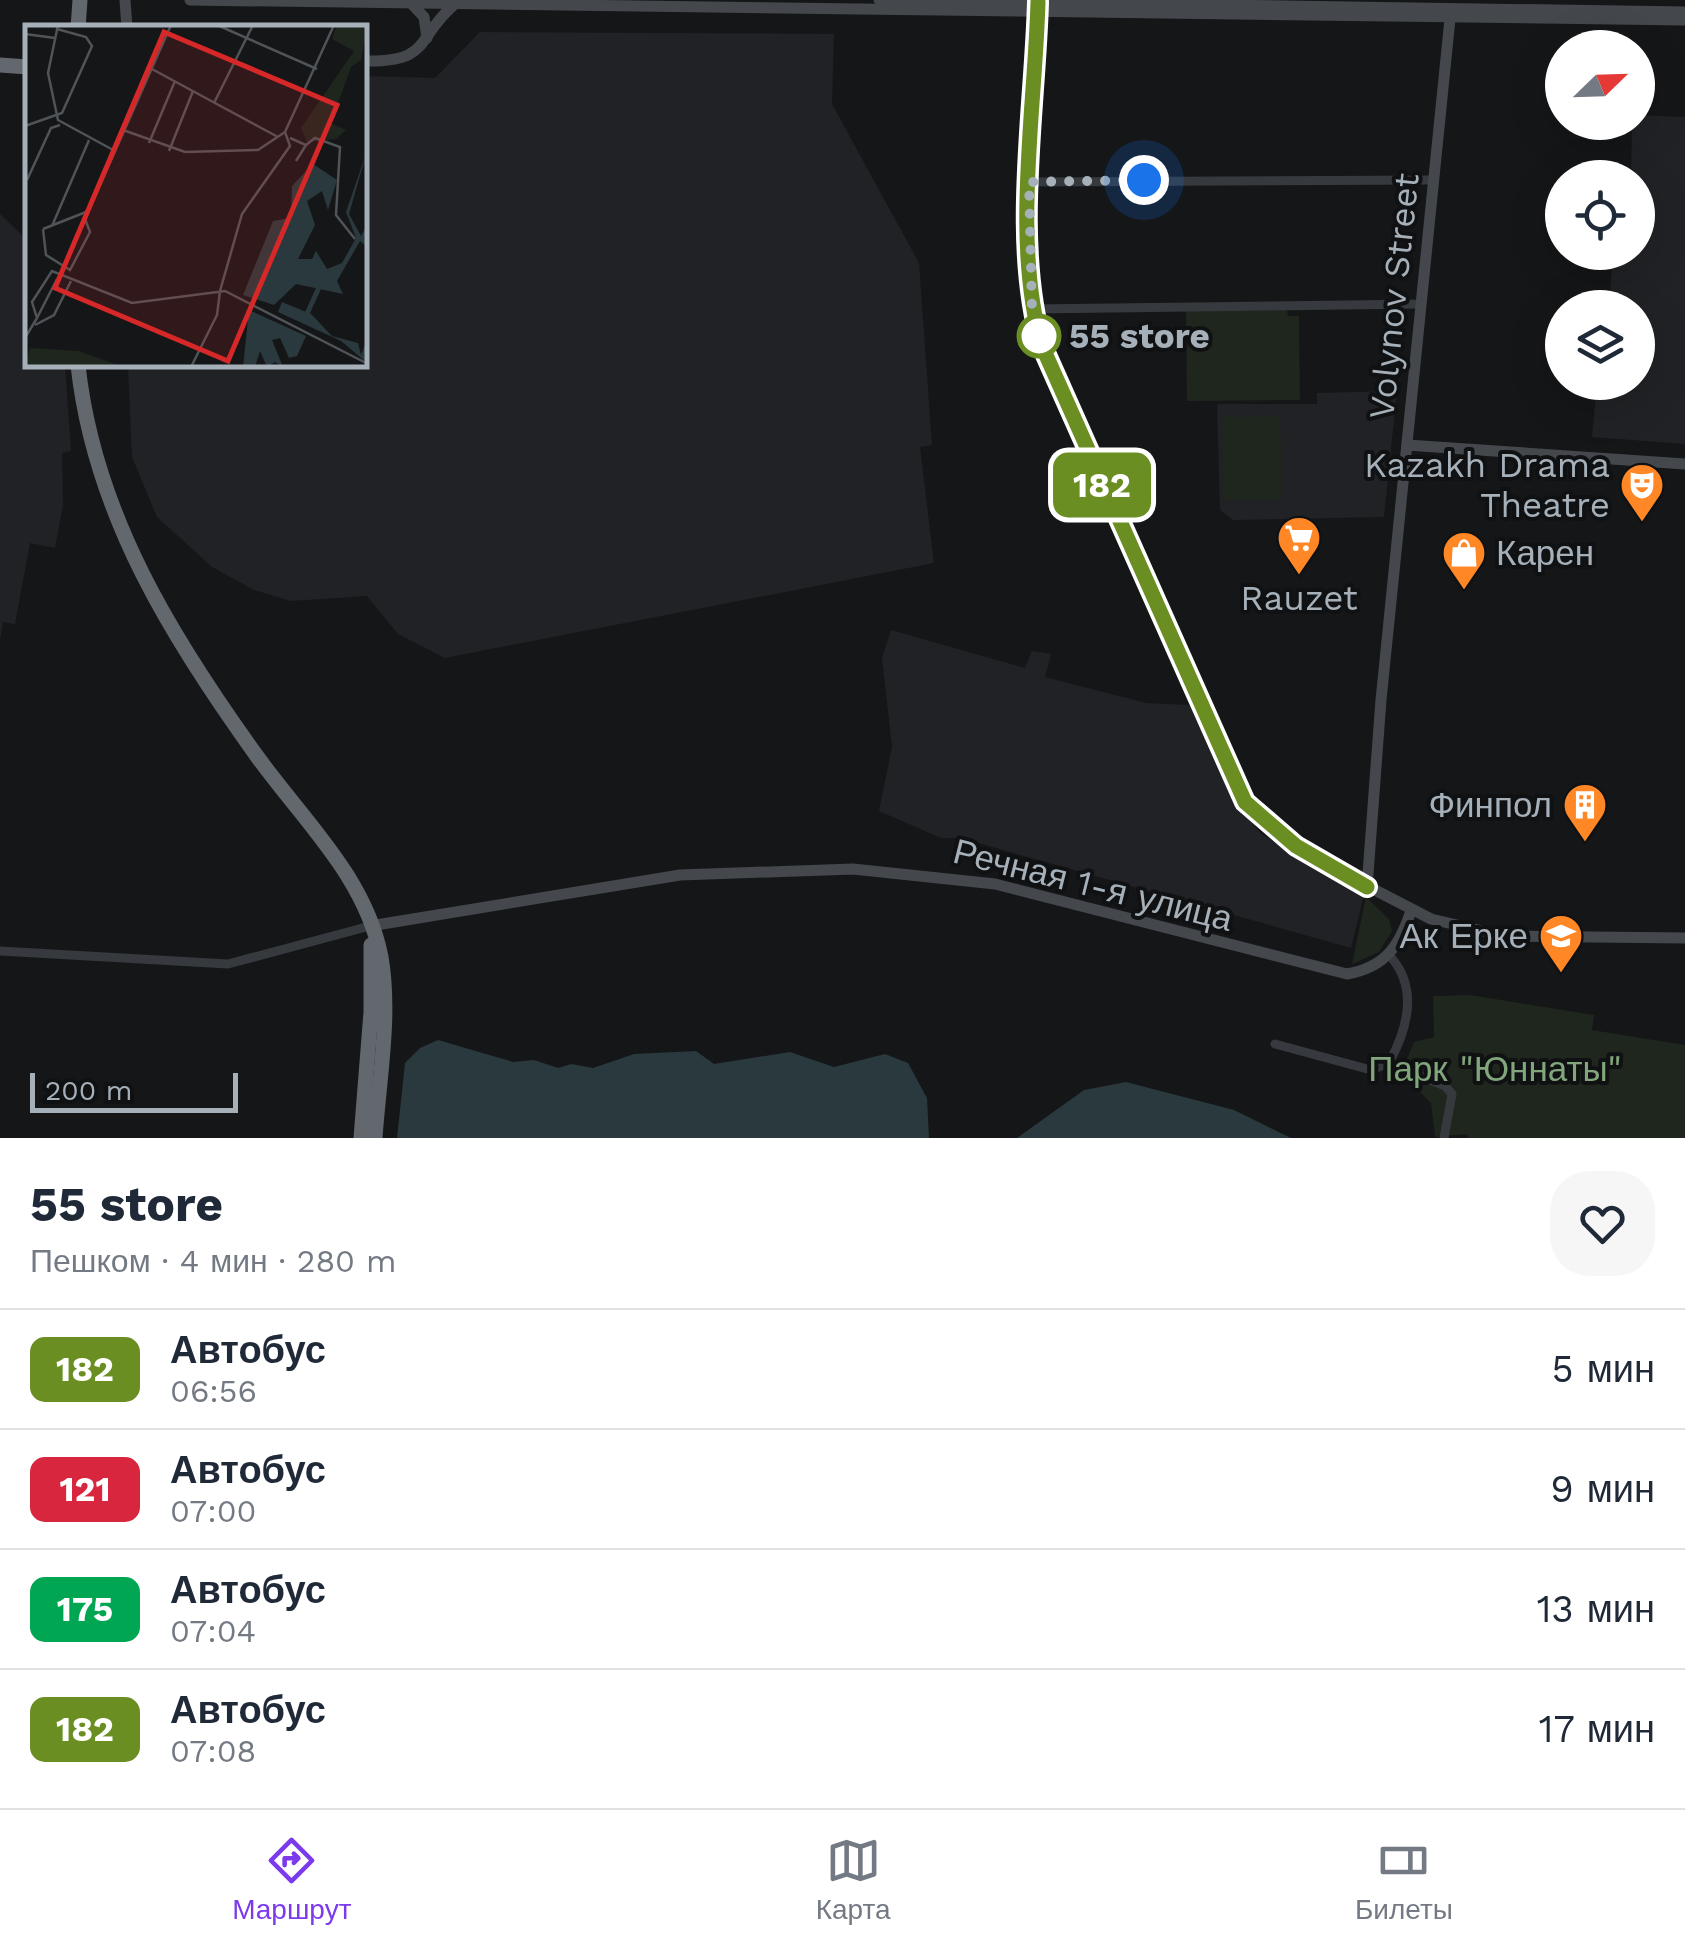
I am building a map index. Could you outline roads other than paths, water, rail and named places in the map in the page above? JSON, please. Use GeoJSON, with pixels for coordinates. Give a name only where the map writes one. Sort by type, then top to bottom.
{"type":"FeatureCollection","features":[{"type":"Feature","properties":{"kind":"highway"},"geometry":{"type":"LineString","coordinates":[[0,66],[25,67]]}},
{"type":"Feature","properties":{"kind":"highway"},"geometry":{"type":"LineString","coordinates":[[78,368],[88,426],[110,502],[153,595],[188,657],[260,761],[342,864],[370,926],[380,955],[384,990],[374,1138]]}},
{"type":"Feature","properties":{"kind":"highway"},"geometry":{"type":"LineString","coordinates":[[361,1138],[371,1012],[370,926]]}},
{"type":"Feature","properties":{"kind":"main road"},"geometry":{"type":"LineString","coordinates":[[125,0],[126,21]]}},
{"type":"Feature","properties":{"kind":"main road"},"geometry":{"type":"LineString","coordinates":[[190,0],[901,3],[1685,20]]}},
{"type":"Feature","properties":{"kind":"main road"},"geometry":{"type":"LineString","coordinates":[[880,0],[901,3]]}},
{"type":"Feature","properties":{"kind":"main road"},"geometry":{"type":"LineString","coordinates":[[410,2],[424,17],[427,38]]}},
{"type":"Feature","properties":{"kind":"main road"},"geometry":{"type":"LineString","coordinates":[[368,61],[407,58],[427,38],[439,17],[456,3]]}},
{"type":"Feature","properties":{"kind":"main road"},"geometry":{"type":"LineString","coordinates":[[1450,13],[1587,6],[1685,12]]}},
{"type":"Feature","properties":{"kind":"main road"},"geometry":{"type":"LineString","coordinates":[[1038,7],[1029,182],[1032,310],[1063,399],[1245,802],[1296,846],[1411,911],[1504,936],[1685,938]]}},
{"type":"Feature","properties":{"kind":"main road","name":"Volynov Street"},"geometry":{"type":"LineString","coordinates":[[1367,887],[1450,13]]}},
{"type":"Feature","properties":{"kind":"main road"},"geometry":{"type":"LineString","coordinates":[[1407,445],[1685,464]]}},
{"type":"Feature","properties":{"kind":"main road","name":"Речная 1-я улица"},"geometry":{"type":"LineString","coordinates":[[370,926],[680,875],[854,869],[995,884],[1328,972],[1361,971],[1389,956]]}},
{"type":"Feature","properties":{"kind":"main road"},"geometry":{"type":"LineString","coordinates":[[1389,956],[1411,911]]}},
{"type":"Feature","properties":{"kind":"street"},"geometry":{"type":"LineString","coordinates":[[1029,182],[1434,180]]}},
{"type":"Feature","properties":{"kind":"street"},"geometry":{"type":"LineString","coordinates":[[1032,310],[1421,304]]}},
{"type":"Feature","properties":{"kind":"street"},"geometry":{"type":"LineString","coordinates":[[0,951],[228,964],[370,926]]}},
{"type":"Feature","properties":{"kind":"street"},"geometry":{"type":"LineString","coordinates":[[1275,1044],[1371,1070],[1389,1062],[1404,1028],[1408,990],[1389,956]]}},
{"type":"Feature","properties":{"kind":"street"},"geometry":{"type":"LineString","coordinates":[[1389,1062],[1445,1086],[1452,1094],[1444,1138]]}},
{"type":"Feature","properties":{"kind":"place","name":"55 store"},"geometry":{"type":"Point","coordinates":[1039,336]}},
{"type":"Feature","properties":{"kind":"place","name":"Kazakh Drama Theatre"},"geometry":{"type":"Point","coordinates":[1642,523]}},
{"type":"Feature","properties":{"kind":"place","name":"Rauzet"},"geometry":{"type":"Point","coordinates":[1299,576]}},
{"type":"Feature","properties":{"kind":"place","name":"Карен"},"geometry":{"type":"Point","coordinates":[1464,591]}},
{"type":"Feature","properties":{"kind":"place","name":"Финпол"},"geometry":{"type":"Point","coordinates":[1585,843]}},
{"type":"Feature","properties":{"kind":"place","name":"Ак Ерке"},"geometry":{"type":"Point","coordinates":[1561,974]}},
{"type":"Feature","properties":{"kind":"park label","name":"Парк \"Юннаты\""},"geometry":{"type":"Point","coordinates":[1495,1069]}}]}
